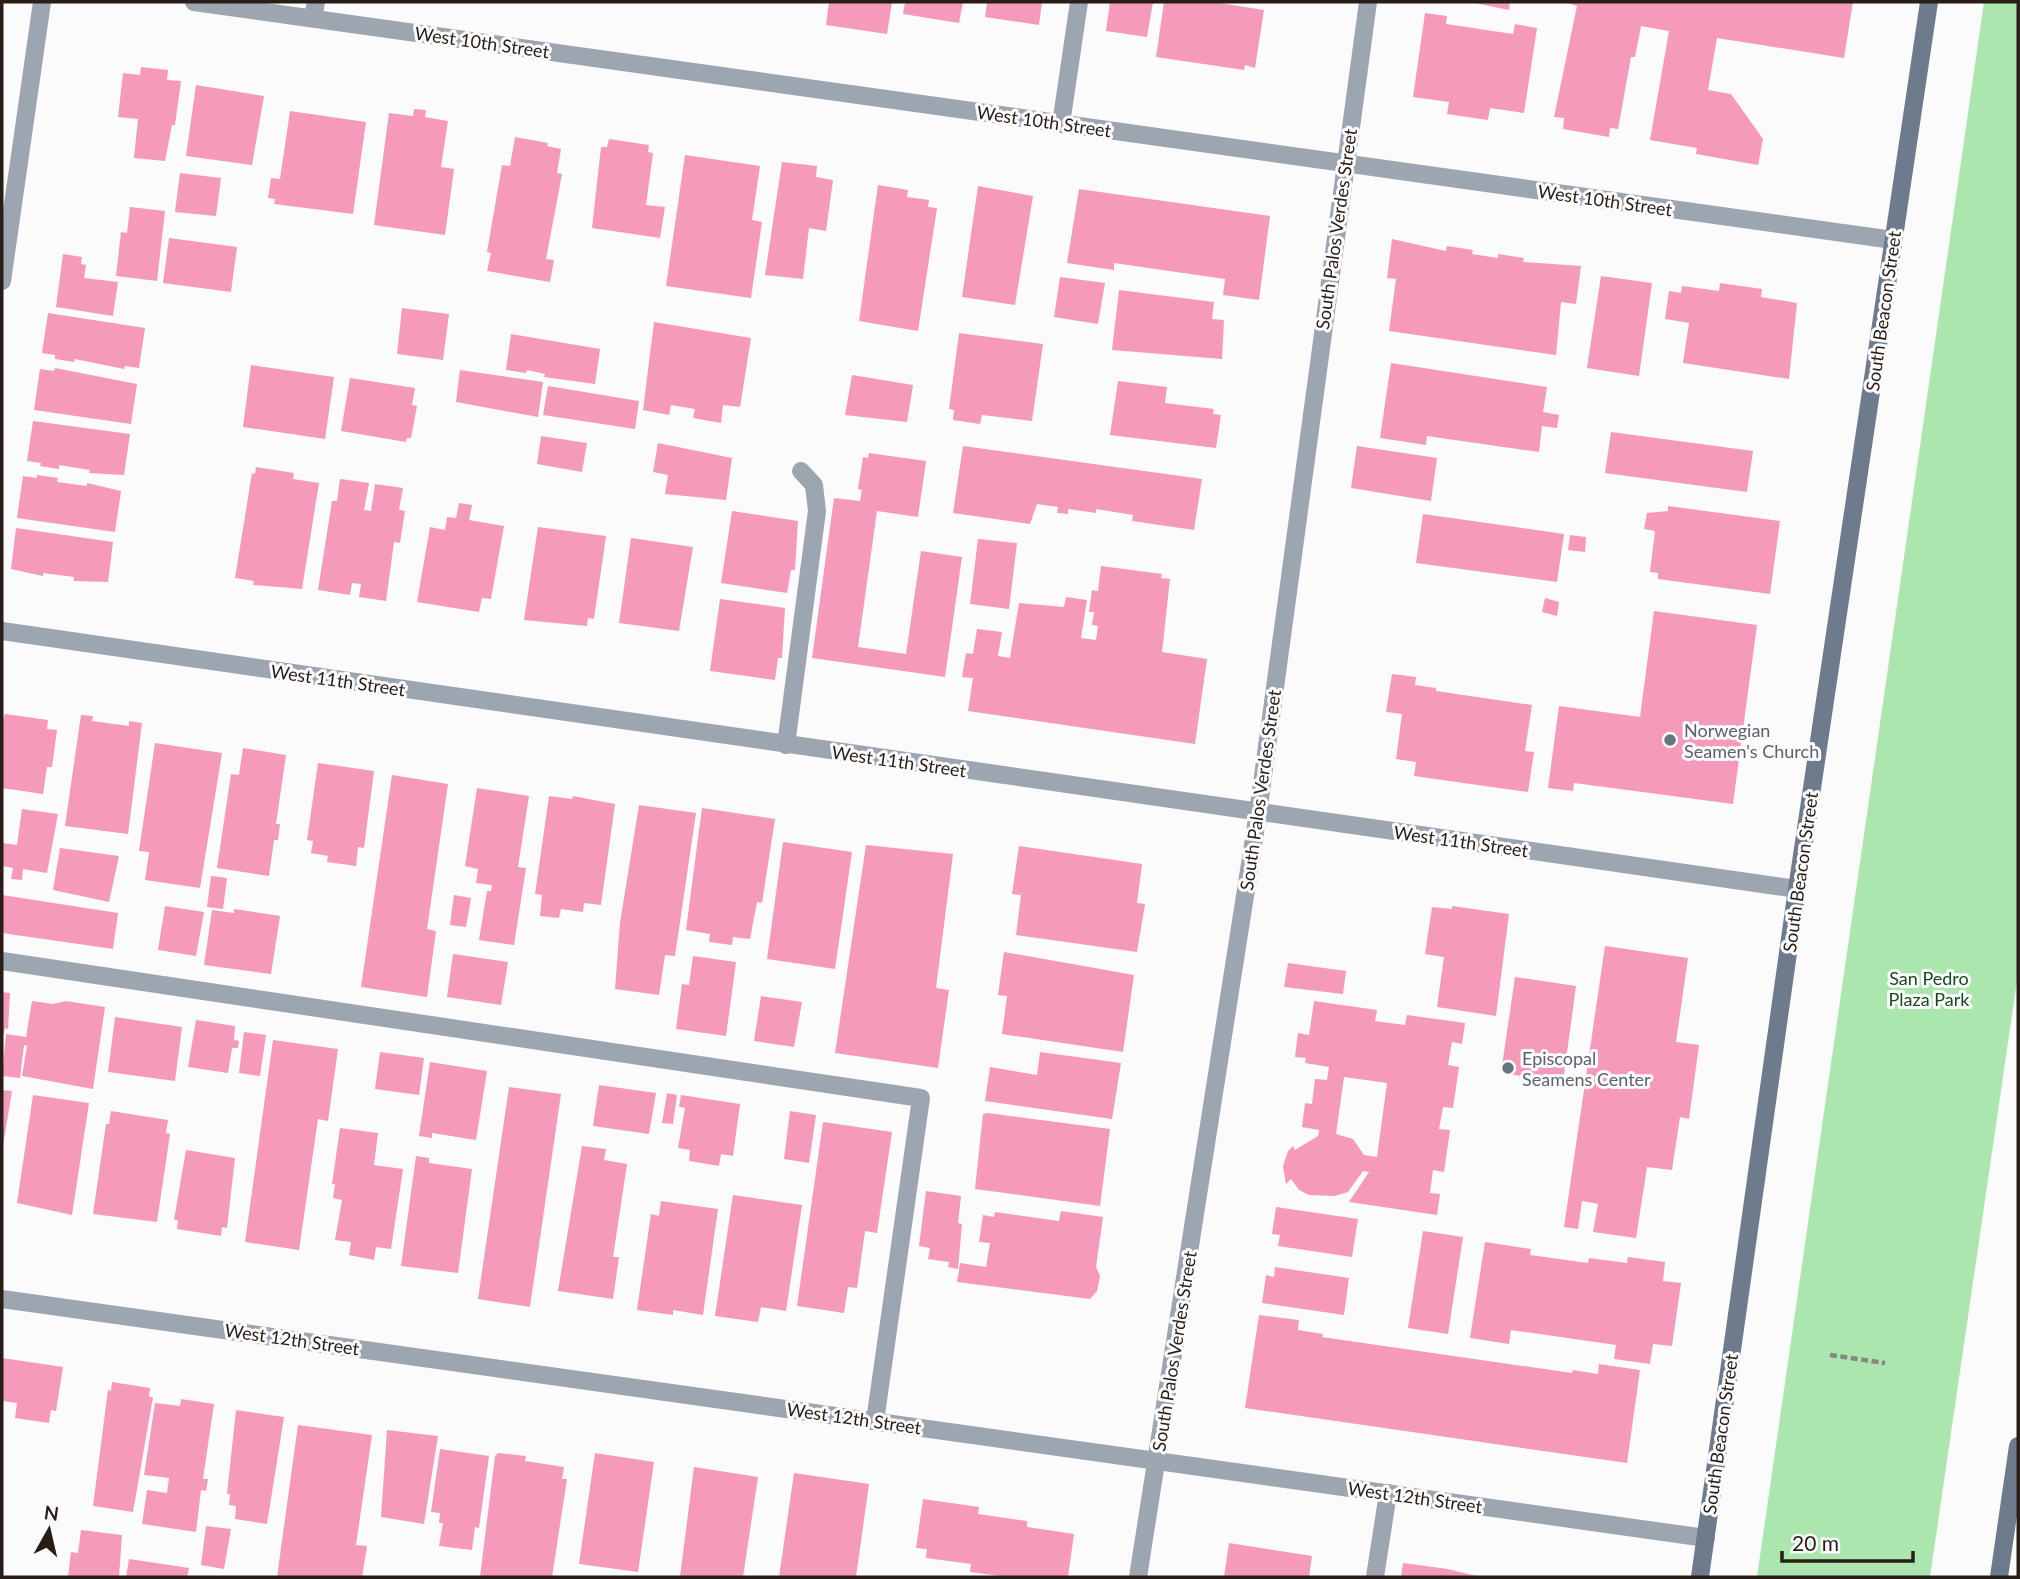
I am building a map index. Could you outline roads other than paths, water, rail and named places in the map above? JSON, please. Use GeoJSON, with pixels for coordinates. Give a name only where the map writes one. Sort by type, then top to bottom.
{"type":"FeatureCollection","features":[{"type":"Feature","properties":{"kind":"street"},"geometry":{"type":"LineString","coordinates":[[2,281],[42,2]]}},
{"type":"Feature","properties":{"kind":"street","name":"West 10th Street"},"geometry":{"type":"LineString","coordinates":[[194,2],[314,10],[1061,124],[1893,240]]}},
{"type":"Feature","properties":{"kind":"street"},"geometry":{"type":"LineString","coordinates":[[1061,124],[1079,2]]}},
{"type":"Feature","properties":{"kind":"street","name":"South Palos Verdes Street"},"geometry":{"type":"LineString","coordinates":[[1138,1577],[1258,813],[1344,163],[1368,2]]}},
{"type":"Feature","properties":{"kind":"street","name":"South Beacon Street"},"geometry":{"type":"LineString","coordinates":[[1700,1577],[1797,888],[1929,2]]}},
{"type":"Feature","properties":{"kind":"street"},"geometry":{"type":"LineString","coordinates":[[786,745],[817,510],[814,485],[801,471]]}},
{"type":"Feature","properties":{"kind":"street","name":"West 11th Street"},"geometry":{"type":"LineString","coordinates":[[2,631],[1258,813],[1797,888]]}},
{"type":"Feature","properties":{"kind":"street"},"geometry":{"type":"LineString","coordinates":[[2,961],[921,1098],[876,1421]]}},
{"type":"Feature","properties":{"kind":"street","name":"West 12th Street"},"geometry":{"type":"LineString","coordinates":[[2,1298],[1706,1538]]}},
{"type":"Feature","properties":{"kind":"street"},"geometry":{"type":"LineString","coordinates":[[1999,1577],[2018,1446]]}},
{"type":"Feature","properties":{"kind":"street"},"geometry":{"type":"LineString","coordinates":[[1375,1577],[1388,1493]]}},
{"type":"Feature","properties":{"kind":"place","name":"Norwegian Seamen's Church"},"geometry":{"type":"Point","coordinates":[1670,740]}},
{"type":"Feature","properties":{"kind":"place","name":"Episcopal Seamens Center"},"geometry":{"type":"Point","coordinates":[1508,1068]}},
{"type":"Feature","properties":{"kind":"park label","name":"San Pedro Plaza Park"},"geometry":{"type":"Point","coordinates":[1929,988]}}]}
